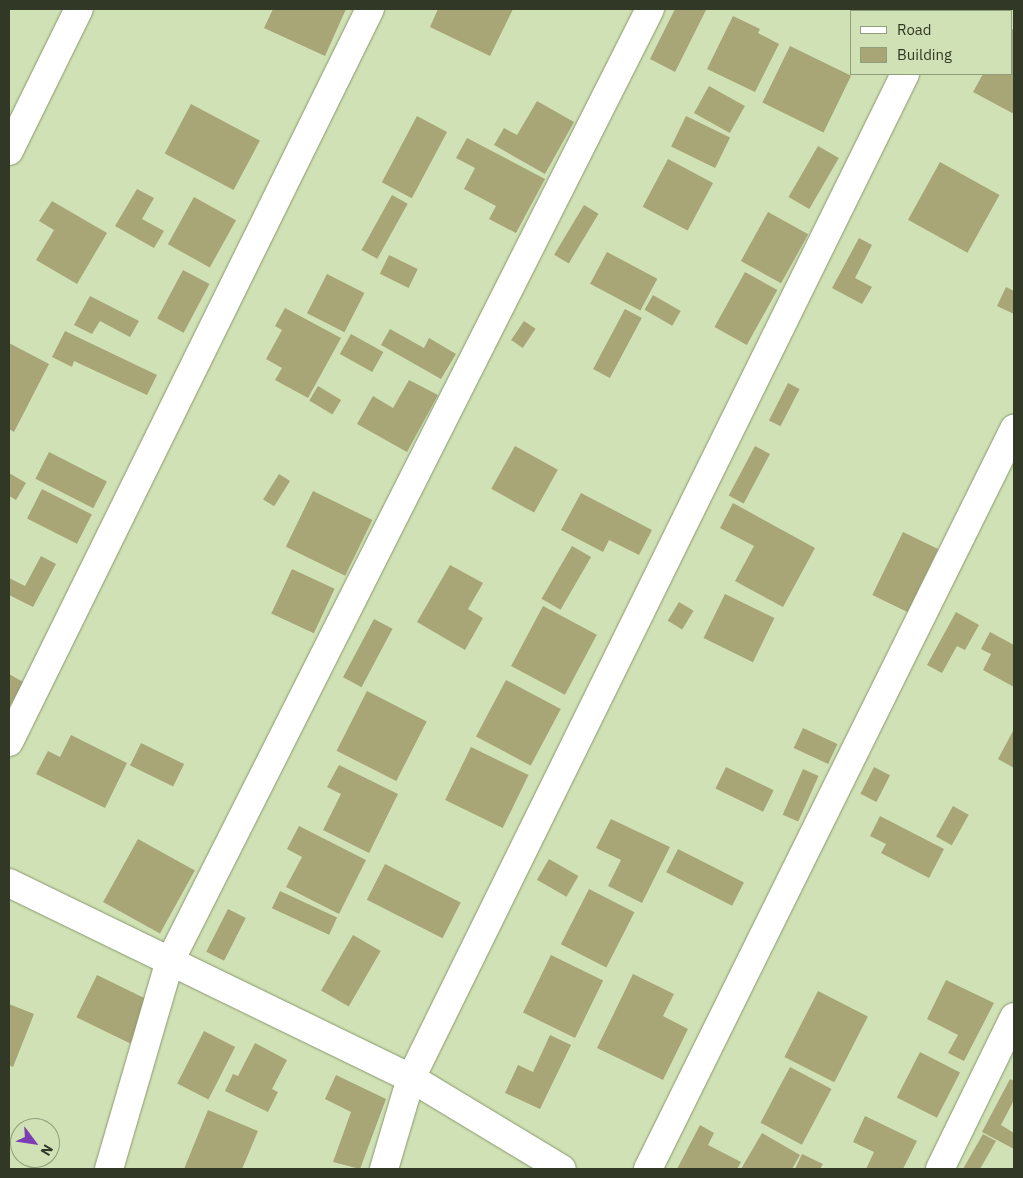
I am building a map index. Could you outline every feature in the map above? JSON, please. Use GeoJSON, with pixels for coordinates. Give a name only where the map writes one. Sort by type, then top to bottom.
{"type":"FeatureCollection","features":[{"type":"Feature","properties":{"kind":"street"},"geometry":{"type":"LineString","coordinates":[[9,151],[79,9]]}},
{"type":"Feature","properties":{"kind":"street"},"geometry":{"type":"LineString","coordinates":[[9,742],[370,9]]}},
{"type":"Feature","properties":{"kind":"street"},"geometry":{"type":"LineString","coordinates":[[108,1169],[170,961],[650,9]]}},
{"type":"Feature","properties":{"kind":"street"},"geometry":{"type":"LineString","coordinates":[[384,1169],[411,1078],[905,75]]}},
{"type":"Feature","properties":{"kind":"street"},"geometry":{"type":"LineString","coordinates":[[648,1169],[1014,429]]}},
{"type":"Feature","properties":{"kind":"street"},"geometry":{"type":"LineString","coordinates":[[9,883],[411,1078],[562,1169]]}},
{"type":"Feature","properties":{"kind":"street"},"geometry":{"type":"LineString","coordinates":[[940,1169],[1014,1017]]}},
{"type":"Feature","properties":{"kind":"building"},"geometry":{"type":"Polygon","coordinates":[[[273,9],[346,9],[325,56],[264,28],[273,9]]]}},
{"type":"Feature","properties":{"kind":"building"},"geometry":{"type":"Polygon","coordinates":[[[438,9],[513,9],[490,56],[430,27],[438,9]]]}},
{"type":"Feature","properties":{"kind":"building"},"geometry":{"type":"Polygon","coordinates":[[[675,9],[706,10],[675,72],[650,59],[675,9]]]}},
{"type":"Feature","properties":{"kind":"building"},"geometry":{"type":"Polygon","coordinates":[[[865,9],[903,9],[903,10],[865,9]]]}},
{"type":"Feature","properties":{"kind":"building"},"geometry":{"type":"Polygon","coordinates":[[[733,16],[760,29],[758,33],[779,44],[755,92],[707,69],[733,16]]]}},
{"type":"Feature","properties":{"kind":"building"},"geometry":{"type":"Polygon","coordinates":[[[1014,30],[1014,114],[973,92],[982,75],[1013,75],[1014,30]]]}},
{"type":"Feature","properties":{"kind":"building"},"geometry":{"type":"Polygon","coordinates":[[[790,46],[851,76],[824,132],[762,103],[790,46]]]}},
{"type":"Feature","properties":{"kind":"building"},"geometry":{"type":"Polygon","coordinates":[[[709,86],[745,106],[730,133],[694,113],[709,86]]]}},
{"type":"Feature","properties":{"kind":"building"},"geometry":{"type":"Polygon","coordinates":[[[537,101],[574,122],[545,174],[494,145],[504,128],[517,135],[537,101]]]}},
{"type":"Feature","properties":{"kind":"building"},"geometry":{"type":"Polygon","coordinates":[[[191,104],[260,141],[234,190],[165,153],[191,104]]]}},
{"type":"Feature","properties":{"kind":"building"},"geometry":{"type":"Polygon","coordinates":[[[417,116],[447,132],[412,198],[382,182],[417,116]]]}},
{"type":"Feature","properties":{"kind":"building"},"geometry":{"type":"Polygon","coordinates":[[[686,116],[730,137],[715,168],[671,147],[686,116]]]}},
{"type":"Feature","properties":{"kind":"building"},"geometry":{"type":"Polygon","coordinates":[[[467,138],[545,179],[516,233],[489,219],[496,206],[464,189],[475,168],[456,158],[467,138]]]}},
{"type":"Feature","properties":{"kind":"building"},"geometry":{"type":"Polygon","coordinates":[[[818,146],[839,158],[809,209],[788,197],[818,146]]]}},
{"type":"Feature","properties":{"kind":"building"},"geometry":{"type":"Polygon","coordinates":[[[668,159],[713,183],[688,231],[643,207],[668,159]]]}},
{"type":"Feature","properties":{"kind":"building"},"geometry":{"type":"Polygon","coordinates":[[[940,162],[999,195],[967,253],[908,220],[940,162]]]}},
{"type":"Feature","properties":{"kind":"building"},"geometry":{"type":"Polygon","coordinates":[[[137,189],[154,198],[142,219],[164,231],[154,248],[115,226],[137,189]]]}},
{"type":"Feature","properties":{"kind":"building"},"geometry":{"type":"Polygon","coordinates":[[[392,195],[408,204],[377,259],[361,250],[392,195]]]}},
{"type":"Feature","properties":{"kind":"building"},"geometry":{"type":"Polygon","coordinates":[[[194,197],[236,220],[210,268],[168,244],[194,197]]]}},
{"type":"Feature","properties":{"kind":"building"},"geometry":{"type":"Polygon","coordinates":[[[52,201],[107,233],[77,284],[36,260],[54,230],[39,221],[52,201]]]}},
{"type":"Feature","properties":{"kind":"building"},"geometry":{"type":"Polygon","coordinates":[[[584,205],[599,214],[569,263],[554,255],[584,205]]]}},
{"type":"Feature","properties":{"kind":"building"},"geometry":{"type":"Polygon","coordinates":[[[768,212],[808,234],[781,283],[741,261],[768,212]]]}},
{"type":"Feature","properties":{"kind":"building"},"geometry":{"type":"Polygon","coordinates":[[[859,238],[872,245],[855,278],[872,287],[862,304],[832,288],[859,238]]]}},
{"type":"Feature","properties":{"kind":"building"},"geometry":{"type":"Polygon","coordinates":[[[607,252],[657,279],[640,311],[590,284],[607,252]]]}},
{"type":"Feature","properties":{"kind":"building"},"geometry":{"type":"Polygon","coordinates":[[[389,255],[418,269],[409,288],[380,274],[389,255]]]}},
{"type":"Feature","properties":{"kind":"building"},"geometry":{"type":"Polygon","coordinates":[[[183,270],[209,284],[184,333],[157,319],[183,270]]]}},
{"type":"Feature","properties":{"kind":"building"},"geometry":{"type":"Polygon","coordinates":[[[745,272],[777,290],[747,345],[714,327],[745,272]]]}},
{"type":"Feature","properties":{"kind":"building"},"geometry":{"type":"Polygon","coordinates":[[[327,274],[364,293],[344,332],[307,313],[327,274]]]}},
{"type":"Feature","properties":{"kind":"building"},"geometry":{"type":"Polygon","coordinates":[[[1006,287],[1014,291],[1014,314],[997,306],[1006,287]]]}},
{"type":"Feature","properties":{"kind":"building"},"geometry":{"type":"Polygon","coordinates":[[[653,295],[681,311],[672,326],[644,310],[653,295]]]}},
{"type":"Feature","properties":{"kind":"building"},"geometry":{"type":"Polygon","coordinates":[[[90,296],[139,321],[130,337],[100,321],[92,334],[74,325],[90,296]]]}},
{"type":"Feature","properties":{"kind":"building"},"geometry":{"type":"Polygon","coordinates":[[[285,308],[341,338],[308,398],[275,380],[282,368],[266,359],[282,330],[275,326],[285,308]]]}},
{"type":"Feature","properties":{"kind":"building"},"geometry":{"type":"Polygon","coordinates":[[[625,309],[642,318],[610,378],[593,369],[625,309]]]}},
{"type":"Feature","properties":{"kind":"building"},"geometry":{"type":"Polygon","coordinates":[[[524,321],[536,329],[523,348],[511,340],[524,321]]]}},
{"type":"Feature","properties":{"kind":"building"},"geometry":{"type":"Polygon","coordinates":[[[390,329],[424,348],[429,338],[456,354],[441,379],[381,345],[390,329]]]}},
{"type":"Feature","properties":{"kind":"building"},"geometry":{"type":"Polygon","coordinates":[[[65,331],[157,375],[147,395],[74,361],[72,367],[52,357],[65,331]]]}},
{"type":"Feature","properties":{"kind":"building"},"geometry":{"type":"Polygon","coordinates":[[[351,334],[383,352],[372,372],[340,354],[351,334]]]}},
{"type":"Feature","properties":{"kind":"building"},"geometry":{"type":"Polygon","coordinates":[[[9,343],[49,364],[14,432],[9,429],[9,343]]]}},
{"type":"Feature","properties":{"kind":"building"},"geometry":{"type":"Polygon","coordinates":[[[409,380],[438,395],[407,452],[357,424],[373,396],[393,408],[409,380]]]}},
{"type":"Feature","properties":{"kind":"building"},"geometry":{"type":"Polygon","coordinates":[[[788,383],[800,389],[781,426],[769,420],[788,383]]]}},
{"type":"Feature","properties":{"kind":"building"},"geometry":{"type":"Polygon","coordinates":[[[318,386],[341,400],[332,414],[309,401],[318,386]]]}},
{"type":"Feature","properties":{"kind":"building"},"geometry":{"type":"Polygon","coordinates":[[[515,446],[558,470],[534,513],[491,489],[515,446]]]}},
{"type":"Feature","properties":{"kind":"building"},"geometry":{"type":"Polygon","coordinates":[[[755,446],[770,454],[744,503],[729,495],[755,446]]]}},
{"type":"Feature","properties":{"kind":"building"},"geometry":{"type":"Polygon","coordinates":[[[49,452],[107,482],[93,508],[35,479],[49,452]]]}},
{"type":"Feature","properties":{"kind":"building"},"geometry":{"type":"Polygon","coordinates":[[[9,473],[26,483],[16,500],[9,496],[9,473]]]}},
{"type":"Feature","properties":{"kind":"building"},"geometry":{"type":"Polygon","coordinates":[[[279,474],[290,481],[274,506],[263,499],[279,474]]]}},
{"type":"Feature","properties":{"kind":"building"},"geometry":{"type":"Polygon","coordinates":[[[42,489],[92,514],[77,544],[27,518],[42,489]]]}},
{"type":"Feature","properties":{"kind":"building"},"geometry":{"type":"Polygon","coordinates":[[[313,491],[372,520],[345,576],[286,547],[313,491]]]}},
{"type":"Feature","properties":{"kind":"building"},"geometry":{"type":"Polygon","coordinates":[[[581,493],[652,530],[639,555],[609,540],[603,552],[561,530],[581,493]]]}},
{"type":"Feature","properties":{"kind":"building"},"geometry":{"type":"Polygon","coordinates":[[[733,503],[815,548],[783,607],[735,581],[754,546],[720,528],[733,503]]]}},
{"type":"Feature","properties":{"kind":"building"},"geometry":{"type":"Polygon","coordinates":[[[903,532],[938,549],[907,612],[872,595],[903,532]]]}},
{"type":"Feature","properties":{"kind":"building"},"geometry":{"type":"Polygon","coordinates":[[[572,546],[591,557],[561,610],[542,599],[572,546]]]}},
{"type":"Feature","properties":{"kind":"building"},"geometry":{"type":"Polygon","coordinates":[[[41,556],[56,564],[33,607],[9,595],[9,578],[25,586],[41,556]]]}},
{"type":"Feature","properties":{"kind":"building"},"geometry":{"type":"Polygon","coordinates":[[[450,565],[483,583],[468,609],[483,618],[465,650],[417,622],[450,565]]]}},
{"type":"Feature","properties":{"kind":"building"},"geometry":{"type":"Polygon","coordinates":[[[292,569],[335,589],[314,633],[271,613],[292,569]]]}},
{"type":"Feature","properties":{"kind":"building"},"geometry":{"type":"Polygon","coordinates":[[[725,594],[774,618],[753,662],[704,638],[725,594]]]}},
{"type":"Feature","properties":{"kind":"building"},"geometry":{"type":"Polygon","coordinates":[[[679,602],[694,611],[682,630],[668,621],[679,602]]]}},
{"type":"Feature","properties":{"kind":"building"},"geometry":{"type":"Polygon","coordinates":[[[543,606],[597,635],[565,695],[511,666],[543,606]]]}},
{"type":"Feature","properties":{"kind":"building"},"geometry":{"type":"Polygon","coordinates":[[[956,612],[979,625],[965,650],[957,646],[942,673],[927,665],[956,612]]]}},
{"type":"Feature","properties":{"kind":"building"},"geometry":{"type":"Polygon","coordinates":[[[374,619],[393,629],[362,687],[343,677],[374,619]]]}},
{"type":"Feature","properties":{"kind":"building"},"geometry":{"type":"Polygon","coordinates":[[[990,632],[1014,645],[1014,687],[983,670],[991,654],[981,649],[990,632]]]}},
{"type":"Feature","properties":{"kind":"building"},"geometry":{"type":"Polygon","coordinates":[[[9,674],[23,682],[9,708],[9,674]]]}},
{"type":"Feature","properties":{"kind":"building"},"geometry":{"type":"Polygon","coordinates":[[[506,680],[561,709],[531,766],[476,737],[506,680]]]}},
{"type":"Feature","properties":{"kind":"building"},"geometry":{"type":"Polygon","coordinates":[[[367,691],[427,721],[396,781],[337,751],[367,691]]]}},
{"type":"Feature","properties":{"kind":"building"},"geometry":{"type":"Polygon","coordinates":[[[803,728],[837,744],[828,764],[794,748],[803,728]]]}},
{"type":"Feature","properties":{"kind":"building"},"geometry":{"type":"Polygon","coordinates":[[[1014,729],[1014,768],[998,759],[1014,729]]]}},
{"type":"Feature","properties":{"kind":"building"},"geometry":{"type":"Polygon","coordinates":[[[71,735],[127,763],[105,808],[36,774],[48,751],[60,757],[71,735]]]}},
{"type":"Feature","properties":{"kind":"building"},"geometry":{"type":"Polygon","coordinates":[[[141,743],[184,764],[173,787],[130,765],[141,743]]]}},
{"type":"Feature","properties":{"kind":"building"},"geometry":{"type":"Polygon","coordinates":[[[471,747],[529,775],[503,828],[445,800],[471,747]]]}},
{"type":"Feature","properties":{"kind":"building"},"geometry":{"type":"Polygon","coordinates":[[[339,765],[398,794],[369,853],[323,830],[341,794],[327,787],[339,765]]]}},
{"type":"Feature","properties":{"kind":"building"},"geometry":{"type":"Polygon","coordinates":[[[726,767],[774,790],[763,812],[715,789],[726,767]]]}},
{"type":"Feature","properties":{"kind":"building"},"geometry":{"type":"Polygon","coordinates":[[[874,767],[890,775],[876,802],[860,794],[874,767]]]}},
{"type":"Feature","properties":{"kind":"building"},"geometry":{"type":"Polygon","coordinates":[[[803,769],[819,776],[798,822],[783,815],[803,769]]]}},
{"type":"Feature","properties":{"kind":"building"},"geometry":{"type":"Polygon","coordinates":[[[953,806],[969,815],[952,845],[936,837],[953,806]]]}},
{"type":"Feature","properties":{"kind":"building"},"geometry":{"type":"Polygon","coordinates":[[[880,816],[944,849],[929,878],[881,853],[886,844],[870,836],[880,816]]]}},
{"type":"Feature","properties":{"kind":"building"},"geometry":{"type":"Polygon","coordinates":[[[611,819],[670,847],[642,903],[608,886],[621,860],[596,848],[611,819]]]}},
{"type":"Feature","properties":{"kind":"building"},"geometry":{"type":"Polygon","coordinates":[[[299,826],[366,860],[339,914],[286,887],[302,857],[287,849],[299,826]]]}},
{"type":"Feature","properties":{"kind":"building"},"geometry":{"type":"Polygon","coordinates":[[[138,839],[195,871],[160,933],[103,902],[138,839]]]}},
{"type":"Feature","properties":{"kind":"building"},"geometry":{"type":"Polygon","coordinates":[[[678,849],[744,883],[732,906],[666,872],[678,849]]]}},
{"type":"Feature","properties":{"kind":"building"},"geometry":{"type":"Polygon","coordinates":[[[549,859],[578,876],[566,897],[537,880],[549,859]]]}},
{"type":"Feature","properties":{"kind":"building"},"geometry":{"type":"Polygon","coordinates":[[[385,864],[461,903],[443,938],[367,900],[385,864]]]}},
{"type":"Feature","properties":{"kind":"building"},"geometry":{"type":"Polygon","coordinates":[[[589,889],[634,912],[606,967],[561,944],[589,889]]]}},
{"type":"Feature","properties":{"kind":"building"},"geometry":{"type":"Polygon","coordinates":[[[280,891],[337,918],[329,935],[272,908],[280,891]]]}},
{"type":"Feature","properties":{"kind":"building"},"geometry":{"type":"Polygon","coordinates":[[[228,909],[246,918],[224,961],[206,952],[228,909]]]}},
{"type":"Feature","properties":{"kind":"building"},"geometry":{"type":"Polygon","coordinates":[[[353,935],[381,951],[349,1006],[321,990],[353,935]]]}},
{"type":"Feature","properties":{"kind":"building"},"geometry":{"type":"Polygon","coordinates":[[[551,955],[603,980],[575,1038],[523,1013],[551,955]]]}},
{"type":"Feature","properties":{"kind":"building"},"geometry":{"type":"Polygon","coordinates":[[[633,974],[674,994],[663,1016],[688,1029],[663,1080],[597,1048],[633,974]]]}},
{"type":"Feature","properties":{"kind":"building"},"geometry":{"type":"Polygon","coordinates":[[[97,975],[151,1001],[130,1044],[76,1017],[97,975]]]}},
{"type":"Feature","properties":{"kind":"building"},"geometry":{"type":"Polygon","coordinates":[[[946,980],[994,1003],[964,1061],[948,1053],[958,1035],[927,1019],[946,980]]]}},
{"type":"Feature","properties":{"kind":"building"},"geometry":{"type":"Polygon","coordinates":[[[818,991],[868,1016],[834,1082],[784,1057],[818,991]]]}},
{"type":"Feature","properties":{"kind":"building"},"geometry":{"type":"Polygon","coordinates":[[[9,1004],[34,1014],[13,1067],[9,1065],[9,1004]]]}},
{"type":"Feature","properties":{"kind":"building"},"geometry":{"type":"Polygon","coordinates":[[[204,1031],[235,1047],[208,1099],[177,1084],[204,1031]]]}},
{"type":"Feature","properties":{"kind":"building"},"geometry":{"type":"Polygon","coordinates":[[[550,1035],[571,1045],[540,1109],[505,1093],[518,1065],[533,1072],[550,1035]]]}},
{"type":"Feature","properties":{"kind":"building"},"geometry":{"type":"Polygon","coordinates":[[[255,1043],[287,1060],[272,1089],[278,1092],[268,1112],[225,1091],[233,1074],[238,1076],[255,1043]]]}},
{"type":"Feature","properties":{"kind":"building"},"geometry":{"type":"Polygon","coordinates":[[[920,1052],[960,1072],[937,1118],[897,1097],[920,1052]]]}},
{"type":"Feature","properties":{"kind":"building"},"geometry":{"type":"Polygon","coordinates":[[[790,1067],[831,1089],[802,1145],[760,1123],[790,1067]]]}},
{"type":"Feature","properties":{"kind":"building"},"geometry":{"type":"Polygon","coordinates":[[[336,1075],[386,1099],[360,1169],[333,1162],[351,1112],[325,1099],[336,1075]]]}},
{"type":"Feature","properties":{"kind":"building"},"geometry":{"type":"Polygon","coordinates":[[[1010,1079],[1014,1081],[1014,1100],[1001,1125],[1014,1133],[1014,1149],[982,1132],[1010,1079]]]}},
{"type":"Feature","properties":{"kind":"building"},"geometry":{"type":"Polygon","coordinates":[[[208,1110],[258,1131],[242,1169],[184,1169],[208,1110]]]}},
{"type":"Feature","properties":{"kind":"building"},"geometry":{"type":"Polygon","coordinates":[[[865,1116],[917,1141],[903,1169],[866,1169],[874,1152],[853,1142],[865,1116]]]}},
{"type":"Feature","properties":{"kind":"building"},"geometry":{"type":"Polygon","coordinates":[[[700,1125],[714,1133],[708,1145],[741,1162],[737,1169],[677,1169],[700,1125]]]}},
{"type":"Feature","properties":{"kind":"building"},"geometry":{"type":"Polygon","coordinates":[[[762,1133],[800,1155],[792,1169],[741,1169],[762,1133]]]}},
{"type":"Feature","properties":{"kind":"building"},"geometry":{"type":"Polygon","coordinates":[[[983,1134],[996,1141],[980,1169],[963,1169],[983,1134]]]}},
{"type":"Feature","properties":{"kind":"building"},"geometry":{"type":"Polygon","coordinates":[[[802,1154],[823,1164],[820,1169],[795,1169],[802,1154]]]}}]}
